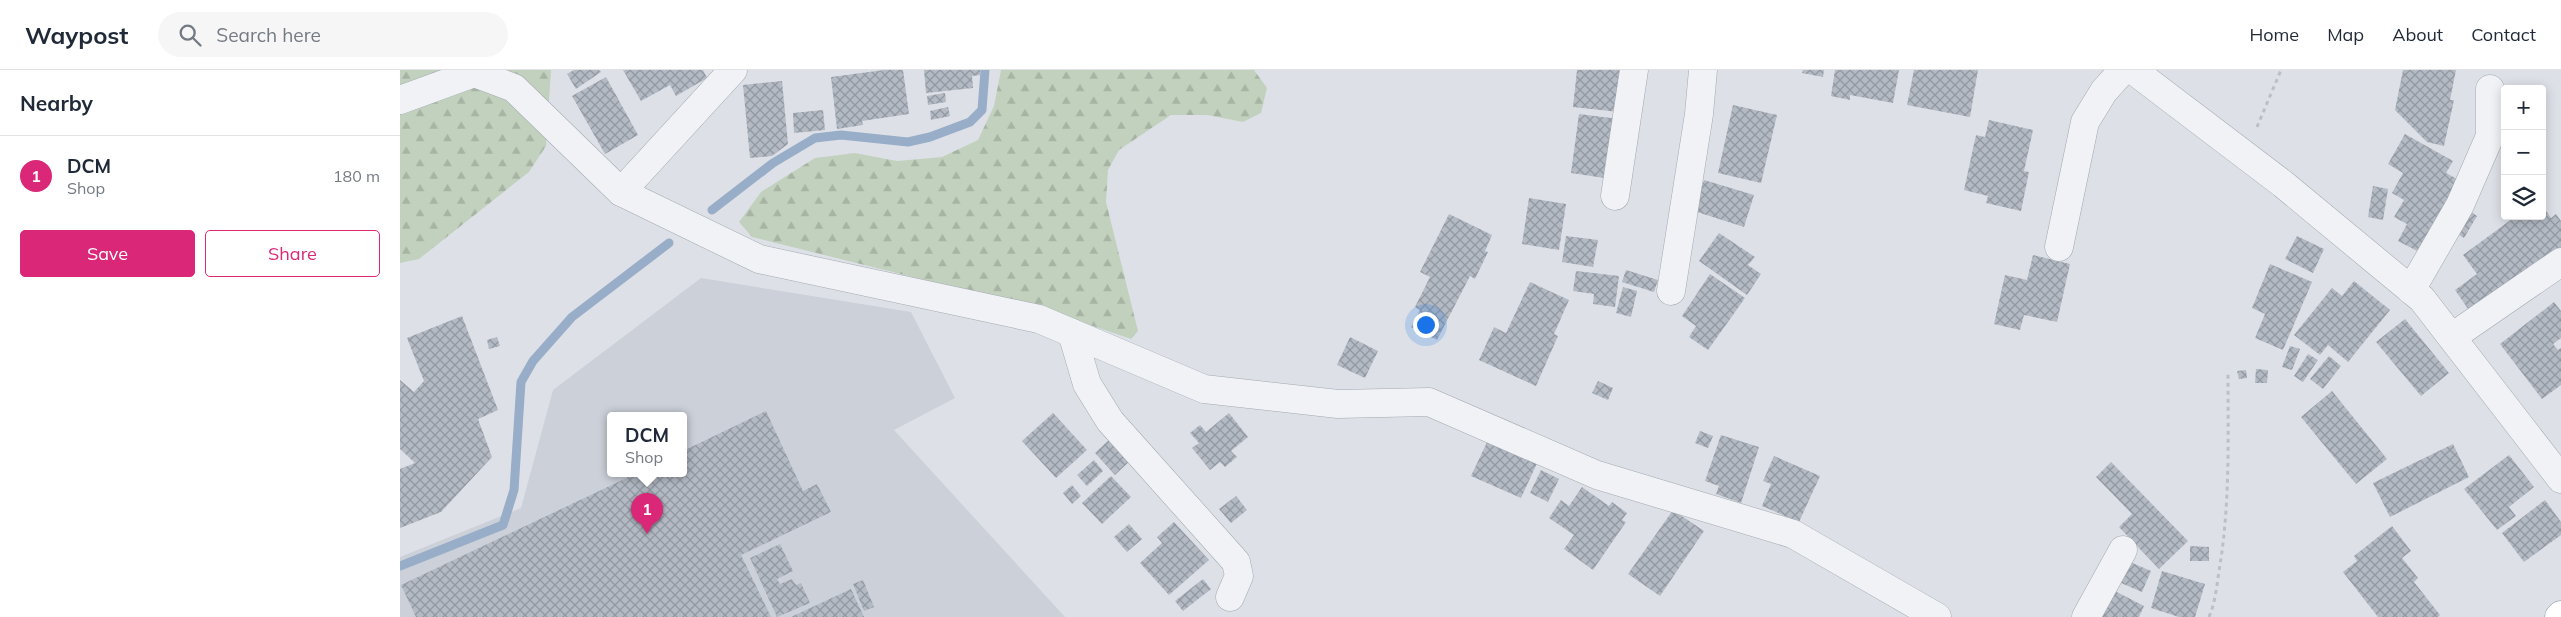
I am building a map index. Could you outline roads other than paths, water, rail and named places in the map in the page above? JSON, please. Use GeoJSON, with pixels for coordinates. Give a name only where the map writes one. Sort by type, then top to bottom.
{"type":"FeatureCollection","features":[{"type":"Feature","properties":{"kind":"street"},"geometry":{"type":"LineString","coordinates":[[621,192],[733,70]]}},
{"type":"Feature","properties":{"kind":"street"},"geometry":{"type":"LineString","coordinates":[[1615,196],[1634,70]]}},
{"type":"Feature","properties":{"kind":"street"},"geometry":{"type":"LineString","coordinates":[[1671,291],[1699,114],[1702,70]]}},
{"type":"Feature","properties":{"kind":"street"},"geometry":{"type":"LineString","coordinates":[[2059,247],[2085,122],[2104,91],[2123,70]]}},
{"type":"Feature","properties":{"kind":"street"},"geometry":{"type":"LineString","coordinates":[[2133,70],[2245,155],[2422,299],[2561,479]]}},
{"type":"Feature","properties":{"kind":"street"},"geometry":{"type":"LineString","coordinates":[[400,100],[474,73],[514,88],[621,192],[759,259],[1039,319],[1204,389],[1338,404],[1429,402],[1597,474],[1793,534],[1937,617]]}},
{"type":"Feature","properties":{"kind":"street"},"geometry":{"type":"LineString","coordinates":[[2412,290],[2460,205],[2490,136],[2490,89]]}},
{"type":"Feature","properties":{"kind":"street"},"geometry":{"type":"LineString","coordinates":[[2452,337],[2561,262]]}},
{"type":"Feature","properties":{"kind":"street"},"geometry":{"type":"LineString","coordinates":[[1072,333],[1086,384],[1110,421],[1236,562],[1239,576],[1230,597]]}},
{"type":"Feature","properties":{"kind":"street"},"geometry":{"type":"LineString","coordinates":[[2086,617],[2124,550]]}},
{"type":"Feature","properties":{"kind":"waterway"},"geometry":{"type":"LineString","coordinates":[[712,210],[773,163],[815,138],[841,135],[908,142],[930,137],[970,122],[982,110],[985,70]]}},
{"type":"Feature","properties":{"kind":"waterway"},"geometry":{"type":"LineString","coordinates":[[400,566],[503,525],[514,490],[521,382],[533,361],[572,317],[669,243]]}},
{"type":"Feature","properties":{"kind":"place","name":"DCM"},"geometry":{"type":"Point","coordinates":[647,534]}}]}
